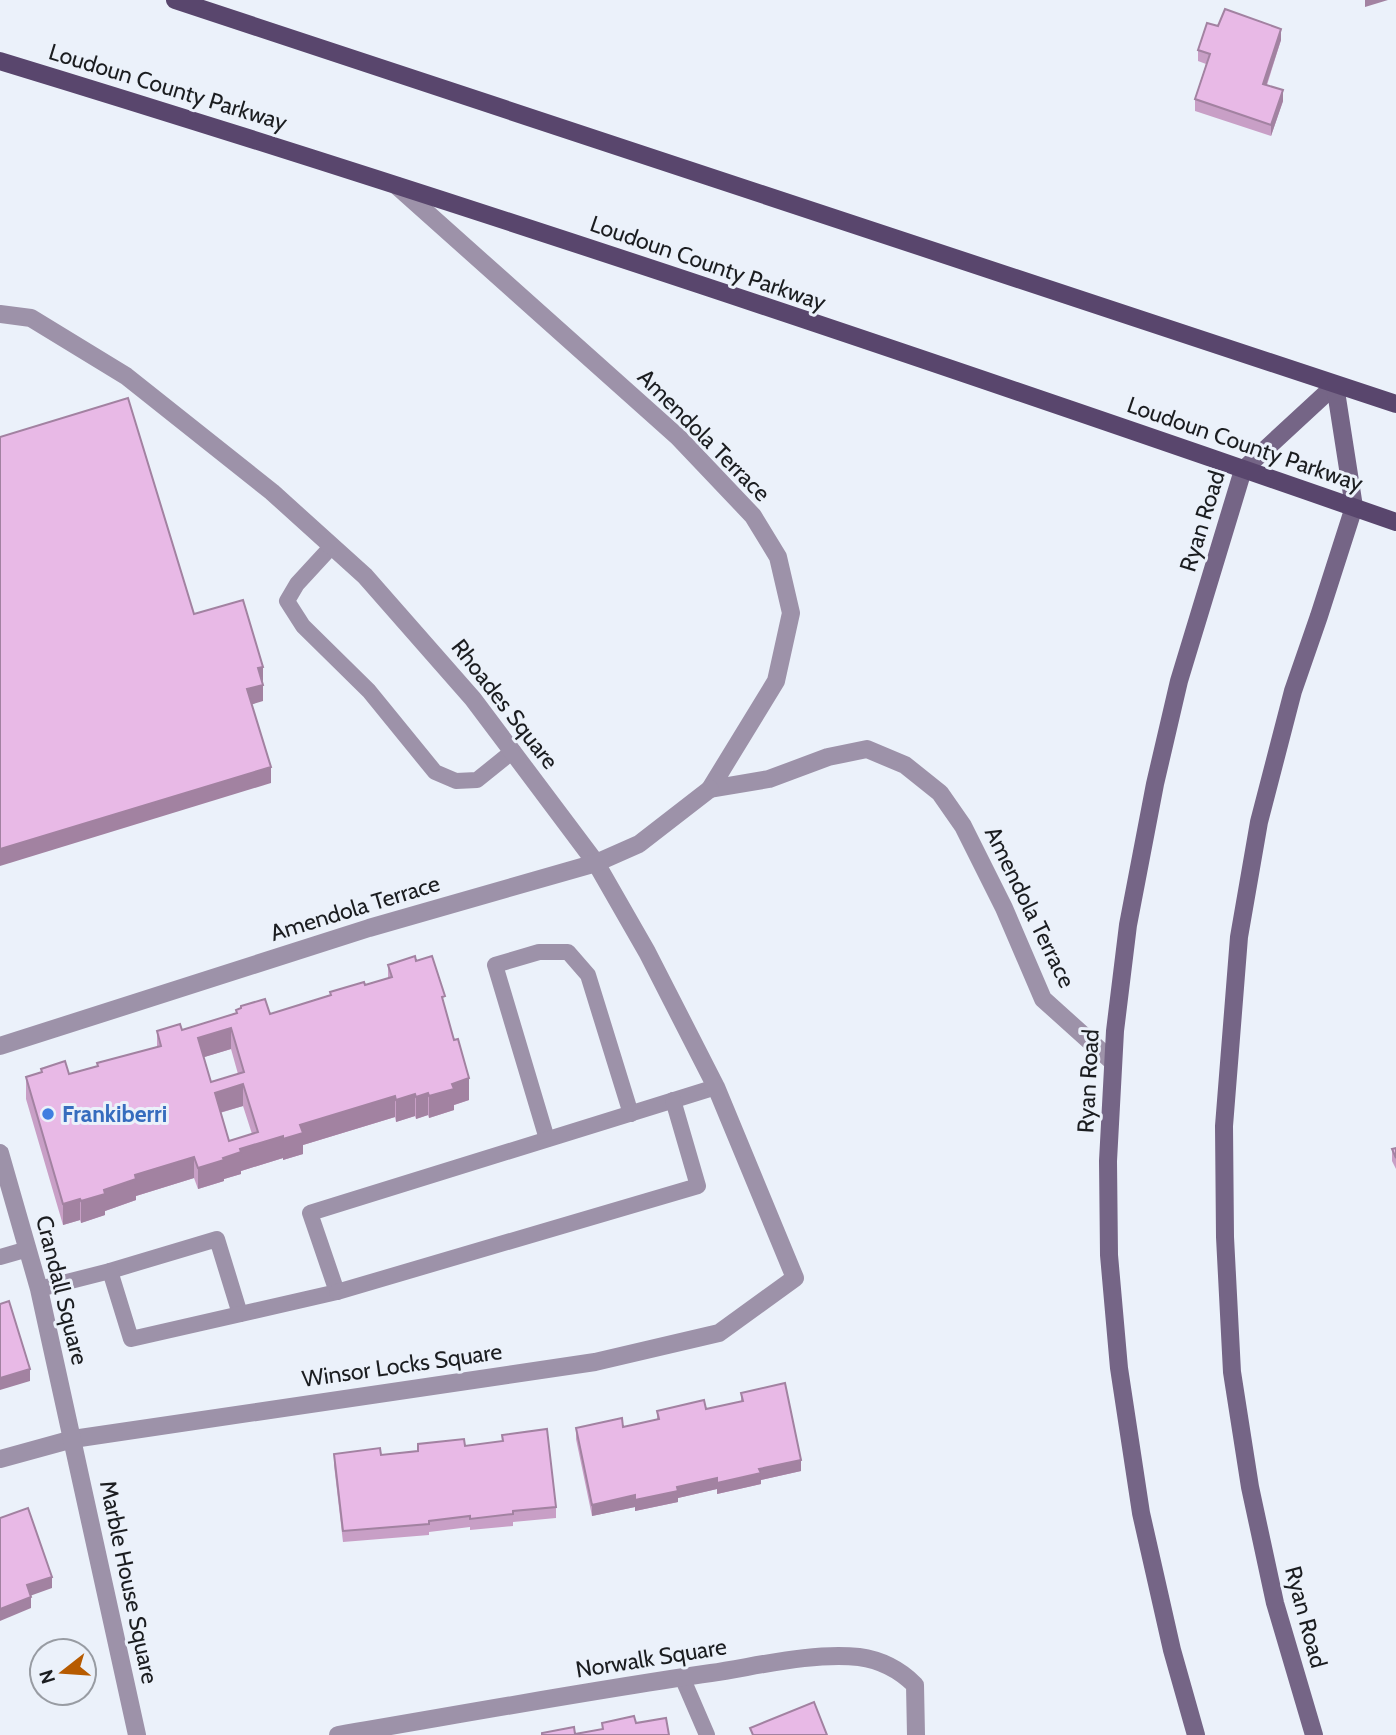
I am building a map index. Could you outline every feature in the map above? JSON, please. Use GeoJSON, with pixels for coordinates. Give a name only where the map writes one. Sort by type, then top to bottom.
{"type":"FeatureCollection","features":[{"type":"Feature","properties":{"kind":"main road"},"geometry":{"type":"LineString","coordinates":[[175,0],[1396,404]]}},
{"type":"Feature","properties":{"kind":"main road","name":"Loudoun County Parkway"},"geometry":{"type":"LineString","coordinates":[[0,61],[246,136],[680,279],[1396,522]]}},
{"type":"Feature","properties":{"kind":"main road","name":"Ryan Road"},"geometry":{"type":"LineString","coordinates":[[1196,1735],[1172,1650],[1144,1526],[1119,1368],[1109,1255],[1108,1161],[1113,1062],[1128,925],[1155,784],[1179,681],[1243,470],[1335,384]]}},
{"type":"Feature","properties":{"kind":"main road","name":"Ryan Road"},"geometry":{"type":"LineString","coordinates":[[1314,1735],[1275,1604],[1250,1487],[1232,1372],[1225,1237],[1224,1126],[1239,937],[1259,822],[1293,691],[1354,507],[1335,384]]}},
{"type":"Feature","properties":{"kind":"street","name":"Amendola Terrace"},"geometry":{"type":"LineString","coordinates":[[0,1046],[369,928],[596,863],[639,844],[710,789],[776,681],[791,613],[778,557],[753,516],[678,437],[397,186]]}},
{"type":"Feature","properties":{"kind":"street","name":"Rhoades Square"},"geometry":{"type":"LineString","coordinates":[[0,314],[31,318],[126,376],[272,492],[365,576],[473,699],[596,863],[647,952],[716,1087],[795,1278]]}},
{"type":"Feature","properties":{"kind":"street","name":"Amendola Terrace"},"geometry":{"type":"LineString","coordinates":[[710,789],[769,779],[828,757],[867,749],[905,765],[940,793],[963,826],[1004,908],[1043,999],[1113,1062]]}},
{"type":"Feature","properties":{"kind":"street","name":"Crandall Square"},"geometry":{"type":"LineString","coordinates":[[0,1153],[39,1289],[73,1439]]}},
{"type":"Feature","properties":{"kind":"street","name":"Winsor Locks Square"},"geometry":{"type":"LineString","coordinates":[[0,1459],[73,1439],[595,1362],[719,1333],[795,1278]]}},
{"type":"Feature","properties":{"kind":"street","name":"Marble House Square"},"geometry":{"type":"LineString","coordinates":[[73,1439],[137,1735]]}},
{"type":"Feature","properties":{"kind":"street","name":"Norwalk Square"},"geometry":{"type":"LineString","coordinates":[[338,1735],[682,1677],[820,1657],[862,1658],[902,1672],[915,1685],[916,1735]]}},
{"type":"Feature","properties":{"kind":"lane"},"geometry":{"type":"LineString","coordinates":[[332,546],[297,584],[288,601],[303,626],[369,691],[435,772],[456,781],[477,780],[513,751]]}},
{"type":"Feature","properties":{"kind":"lane"},"geometry":{"type":"LineString","coordinates":[[547,1139],[495,965],[539,952],[568,952],[588,975],[631,1114]]}},
{"type":"Feature","properties":{"kind":"lane"},"geometry":{"type":"LineString","coordinates":[[337,1292],[310,1213],[716,1087]]}},
{"type":"Feature","properties":{"kind":"lane"},"geometry":{"type":"LineString","coordinates":[[110,1271],[131,1339],[337,1292],[698,1186],[673,1100]]}},
{"type":"Feature","properties":{"kind":"lane"},"geometry":{"type":"LineString","coordinates":[[39,1289],[217,1239],[240,1314]]}},
{"type":"Feature","properties":{"kind":"lane"},"geometry":{"type":"LineString","coordinates":[[0,1257],[27,1249]]}},
{"type":"Feature","properties":{"kind":"lane"},"geometry":{"type":"LineString","coordinates":[[682,1677],[707,1735]]}},
{"type":"Feature","properties":{"kind":"building"},"geometry":{"type":"Polygon","coordinates":[[[1225,9],[1281,29],[1263,84],[1283,90],[1271,125],[1195,99],[1210,54],[1198,50],[1207,23],[1218,26],[1225,9]]]}},
{"type":"Feature","properties":{"kind":"building"},"geometry":{"type":"Polygon","coordinates":[[[128,398],[194,614],[243,600],[263,667],[258,668],[263,685],[247,689],[271,767],[0,849],[0,437],[128,398]]]}},
{"type":"Feature","properties":{"kind":"building"},"geometry":{"type":"Polygon","coordinates":[[[415,956],[416,961],[432,956],[445,996],[442,997],[454,1040],[458,1039],[469,1078],[452,1084],[454,1089],[429,1096],[428,1093],[416,1097],[415,1094],[396,1100],[395,1096],[300,1125],[303,1133],[240,1149],[241,1152],[223,1158],[224,1160],[198,1168],[194,1157],[135,1175],[136,1179],[104,1190],[105,1194],[63,1204],[26,1077],[65,1061],[69,1074],[98,1066],[97,1063],[161,1046],[157,1031],[180,1024],[182,1030],[237,1013],[236,1010],[241,1006],[265,999],[270,1014],[331,995],[330,992],[392,977],[388,965],[415,956]],[[231,1028],[198,1038],[211,1082],[244,1072],[231,1028]],[[243,1084],[215,1093],[229,1141],[258,1132],[243,1084]]]}},
{"type":"Feature","properties":{"kind":"building"},"geometry":{"type":"Polygon","coordinates":[[[9,1301],[30,1369],[0,1378],[0,1304],[9,1301]]]}},
{"type":"Feature","properties":{"kind":"building"},"geometry":{"type":"Polygon","coordinates":[[[785,1383],[801,1460],[759,1469],[761,1473],[717,1483],[717,1478],[677,1487],[678,1491],[635,1500],[635,1495],[592,1505],[576,1428],[622,1418],[623,1427],[659,1419],[657,1411],[704,1400],[706,1409],[743,1401],[741,1393],[785,1383]]]}},
{"type":"Feature","properties":{"kind":"building"},"geometry":{"type":"Polygon","coordinates":[[[547,1429],[556,1507],[470,1519],[470,1516],[429,1521],[429,1524],[343,1531],[334,1454],[380,1448],[381,1455],[418,1451],[418,1444],[464,1439],[465,1446],[503,1441],[502,1435],[547,1429]]]}},
{"type":"Feature","properties":{"kind":"building"},"geometry":{"type":"Polygon","coordinates":[[[28,1508],[52,1577],[27,1585],[31,1597],[0,1609],[0,1518],[28,1508]]]}},
{"type":"Feature","properties":{"kind":"building"},"geometry":{"type":"Polygon","coordinates":[[[814,1702],[827,1735],[753,1735],[750,1728],[814,1702]]]}},
{"type":"Feature","properties":{"kind":"building"},"geometry":{"type":"Polygon","coordinates":[[[634,1716],[636,1723],[666,1718],[669,1735],[542,1735],[574,1727],[575,1734],[603,1729],[602,1723],[634,1716]]]}},
{"type":"Feature","properties":{"kind":"place","name":"Frankiberri"},"geometry":{"type":"Point","coordinates":[48,1114]}}]}
